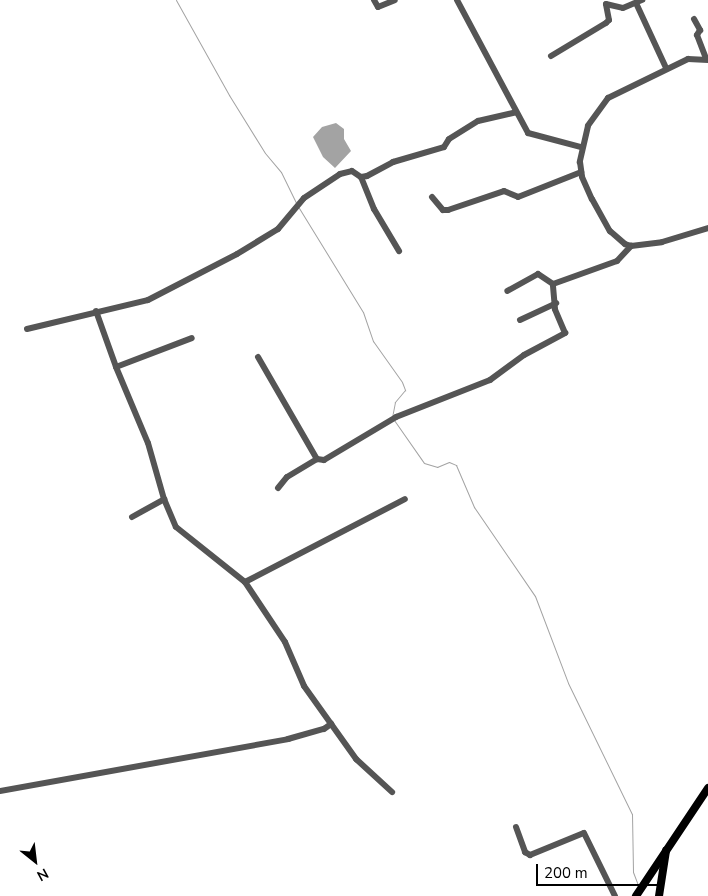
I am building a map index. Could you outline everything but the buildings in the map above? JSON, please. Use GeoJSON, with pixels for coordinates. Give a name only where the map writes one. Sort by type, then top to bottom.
{"type":"FeatureCollection","features":[{"type":"Feature","properties":{"kind":"main road"},"geometry":{"type":"LineString","coordinates":[[636,896],[708,787]]}},
{"type":"Feature","properties":{"kind":"main road"},"geometry":{"type":"LineString","coordinates":[[659,896],[667,849]]}},
{"type":"Feature","properties":{"kind":"street"},"geometry":{"type":"LineString","coordinates":[[374,0],[378,7],[395,0]]}},
{"type":"Feature","properties":{"kind":"street"},"geometry":{"type":"LineString","coordinates":[[457,0],[516,112],[531,136],[581,147]]}},
{"type":"Feature","properties":{"kind":"street"},"geometry":{"type":"LineString","coordinates":[[550,56],[606,23],[609,20],[606,4],[623,8],[639,2],[666,68]]}},
{"type":"Feature","properties":{"kind":"street"},"geometry":{"type":"LineString","coordinates":[[631,246],[610,231],[581,172],[581,147],[588,126],[608,98],[688,58],[707,59],[694,20]]}},
{"type":"Feature","properties":{"kind":"street"},"geometry":{"type":"LineString","coordinates":[[361,177],[393,162],[444,147],[449,139],[478,122],[516,112]]}},
{"type":"Feature","properties":{"kind":"street"},"geometry":{"type":"LineString","coordinates":[[27,329],[96,311],[120,308],[171,289],[278,229],[304,198],[340,174],[352,172],[361,177],[374,209],[400,251]]}},
{"type":"Feature","properties":{"kind":"street"},"geometry":{"type":"LineString","coordinates":[[432,197],[443,210],[448,210],[504,191],[518,197],[581,172]]}},
{"type":"Feature","properties":{"kind":"street"},"geometry":{"type":"LineString","coordinates":[[553,284],[617,261],[631,246],[662,242],[708,228]]}},
{"type":"Feature","properties":{"kind":"street"},"geometry":{"type":"LineString","coordinates":[[278,488],[288,477],[317,459],[324,460],[396,417],[490,380],[524,355],[563,336],[565,328],[556,303],[553,284],[538,274],[507,291]]}},
{"type":"Feature","properties":{"kind":"street"},"geometry":{"type":"LineString","coordinates":[[520,320],[556,303]]}},
{"type":"Feature","properties":{"kind":"street"},"geometry":{"type":"LineString","coordinates":[[96,311],[116,367],[148,443],[164,499],[176,527],[245,582],[285,642],[304,686],[356,759],[392,792]]}},
{"type":"Feature","properties":{"kind":"street"},"geometry":{"type":"LineString","coordinates":[[116,367],[192,338]]}},
{"type":"Feature","properties":{"kind":"street"},"geometry":{"type":"LineString","coordinates":[[258,357],[317,459]]}},
{"type":"Feature","properties":{"kind":"street"},"geometry":{"type":"LineString","coordinates":[[132,517],[164,499]]}},
{"type":"Feature","properties":{"kind":"street"},"geometry":{"type":"LineString","coordinates":[[245,582],[405,499]]}},
{"type":"Feature","properties":{"kind":"street"},"geometry":{"type":"LineString","coordinates":[[0,790],[288,739],[324,730],[331,724]]}},
{"type":"Feature","properties":{"kind":"street"},"geometry":{"type":"LineString","coordinates":[[516,827],[525,852],[530,855],[584,833],[615,896]]}},
{"type":"Feature","properties":{"kind":"shaded area"},"geometry":{"type":"Polygon","coordinates":[[[336,123],[344,129],[344,139],[351,151],[335,168],[323,157],[313,137],[322,127],[336,123]]]}},
{"type":"Feature","properties":{"kind":"waterway"},"geometry":{"type":"LineString","coordinates":[[176,0],[229,95],[265,153],[281,172],[296,203]]}},
{"type":"Feature","properties":{"kind":"waterway"},"geometry":{"type":"LineString","coordinates":[[299,208],[363,312],[373,341],[402,382],[405,390],[395,402],[392,417]]}},
{"type":"Feature","properties":{"kind":"waterway"},"geometry":{"type":"LineString","coordinates":[[394,420],[424,463],[437,467],[449,462],[456,465],[474,507],[535,596],[568,683],[632,814],[633,872],[638,885]]}}]}
